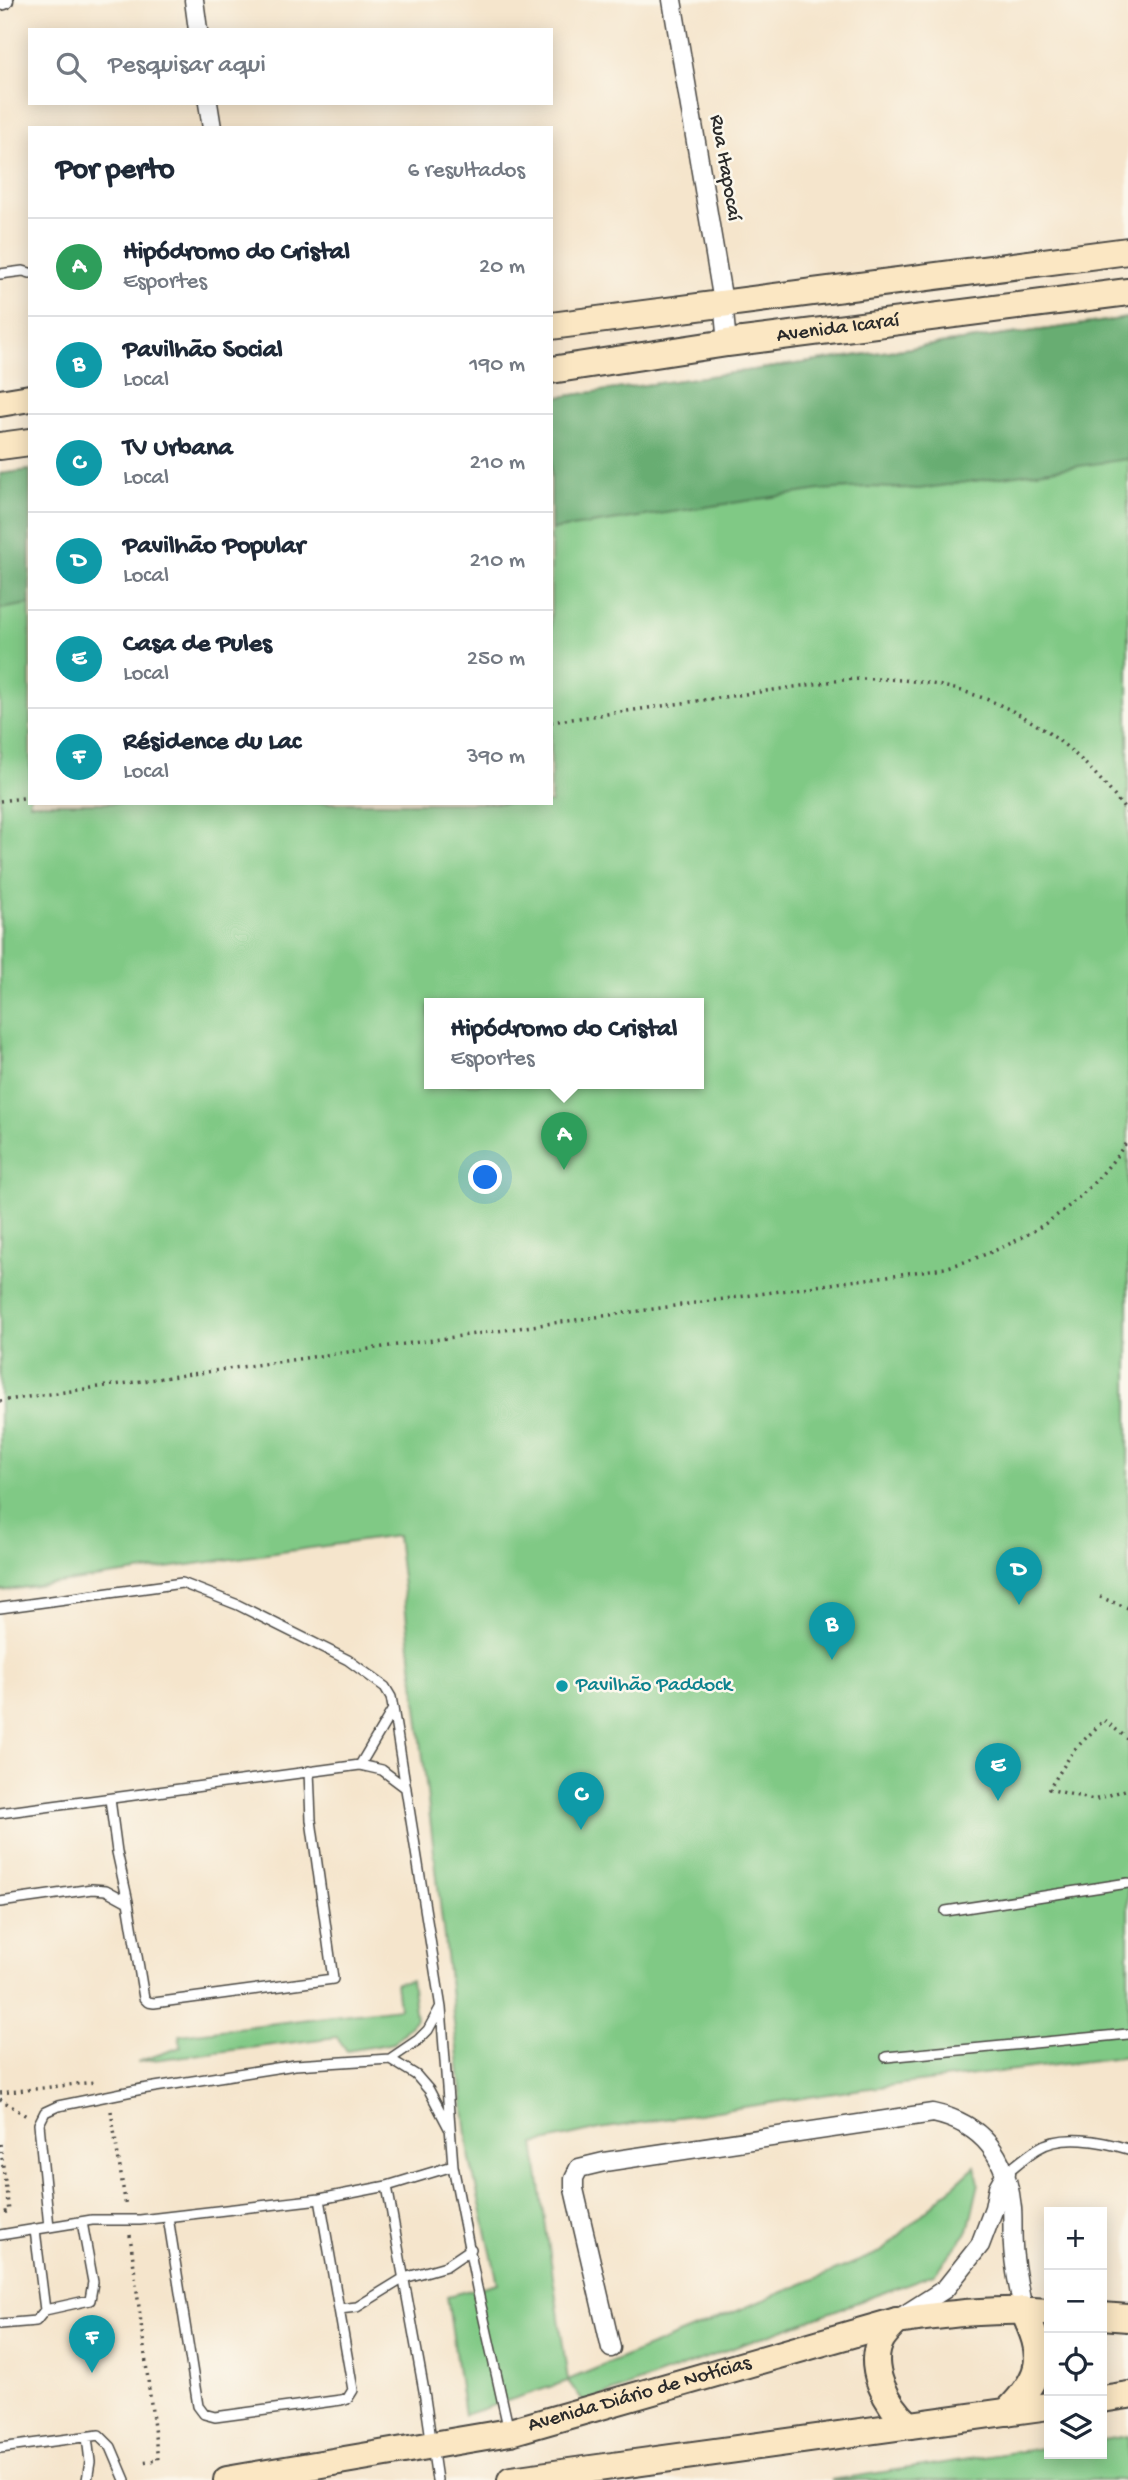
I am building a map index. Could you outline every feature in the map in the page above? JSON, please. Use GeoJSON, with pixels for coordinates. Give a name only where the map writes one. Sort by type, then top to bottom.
{"type":"FeatureCollection","features":[{"type":"Feature","properties":{"kind":"main road","name":"Avenida Icaraí"},"geometry":{"type":"LineString","coordinates":[[553,326],[1128,251]]}},
{"type":"Feature","properties":{"kind":"main road","name":"Avenida Icaraí"},"geometry":{"type":"LineString","coordinates":[[553,370],[727,343],[1128,292]]}},
{"type":"Feature","properties":{"kind":"main road"},"geometry":{"type":"LineString","coordinates":[[0,403],[28,398]]}},
{"type":"Feature","properties":{"kind":"main road"},"geometry":{"type":"LineString","coordinates":[[0,446],[28,442]]}},
{"type":"Feature","properties":{"kind":"main road"},"geometry":{"type":"LineString","coordinates":[[1007,2412],[1027,2388],[1039,2361],[1036,2311]]}},
{"type":"Feature","properties":{"kind":"main road","name":"Avenida Diário de Notícias"},"geometry":{"type":"LineString","coordinates":[[227,2480],[510,2432],[897,2321],[962,2312],[1036,2311]]}},
{"type":"Feature","properties":{"kind":"main road"},"geometry":{"type":"LineString","coordinates":[[1107,2316],[1128,2318]]}},
{"type":"Feature","properties":{"kind":"main road"},"geometry":{"type":"LineString","coordinates":[[897,2321],[881,2340],[878,2373],[887,2401],[909,2425]]}},
{"type":"Feature","properties":{"kind":"main road"},"geometry":{"type":"LineString","coordinates":[[1107,2398],[1128,2395]]}},
{"type":"Feature","properties":{"kind":"main road"},"geometry":{"type":"LineString","coordinates":[[511,2480],[1044,2407]]}},
{"type":"Feature","properties":{"kind":"street"},"geometry":{"type":"LineString","coordinates":[[194,0],[198,28]]}},
{"type":"Feature","properties":{"kind":"street","name":"Rua Itapocaí"},"geometry":{"type":"LineString","coordinates":[[672,0],[723,302],[727,343]]}},
{"type":"Feature","properties":{"kind":"street"},"geometry":{"type":"LineString","coordinates":[[208,105],[212,126]]}},
{"type":"Feature","properties":{"kind":"street"},"geometry":{"type":"LineString","coordinates":[[611,2348],[574,2189],[574,2178],[579,2168],[933,2113],[954,2118],[973,2129],[993,2148],[1006,2173],[1012,2208],[1016,2276],[1036,2311]]}},
{"type":"Feature","properties":{"kind":"street"},"geometry":{"type":"LineString","coordinates":[[897,2321],[945,2289],[980,2245],[994,2208],[998,2187],[1006,2173]]}},
{"type":"Feature","properties":{"kind":"lane"},"geometry":{"type":"LineString","coordinates":[[0,274],[28,272]]}},
{"type":"Feature","properties":{"kind":"lane"},"geometry":{"type":"LineString","coordinates":[[0,1608],[182,1583],[238,1605],[348,1660],[385,1687],[393,1708],[440,2008],[453,2166],[510,2432]]}},
{"type":"Feature","properties":{"kind":"lane"},"geometry":{"type":"LineString","coordinates":[[360,1765],[393,1708]]}},
{"type":"Feature","properties":{"kind":"lane"},"geometry":{"type":"LineString","coordinates":[[0,1813],[360,1765],[382,1770],[406,1788]]}},
{"type":"Feature","properties":{"kind":"lane"},"geometry":{"type":"LineString","coordinates":[[110,1799],[144,1998],[148,2002],[334,1979],[311,1819],[309,1771]]}},
{"type":"Feature","properties":{"kind":"lane"},"geometry":{"type":"LineString","coordinates":[[947,1911],[1128,1883]]}},
{"type":"Feature","properties":{"kind":"lane"},"geometry":{"type":"LineString","coordinates":[[0,1902],[92,1889],[106,1890],[128,1902]]}},
{"type":"Feature","properties":{"kind":"lane"},"geometry":{"type":"LineString","coordinates":[[49,2227],[39,2124],[45,2112],[58,2106],[142,2089],[295,2065],[390,2059],[428,2030],[440,2008]]}},
{"type":"Feature","properties":{"kind":"lane"},"geometry":{"type":"LineString","coordinates":[[886,2057],[1128,2034]]}},
{"type":"Feature","properties":{"kind":"lane"},"geometry":{"type":"LineString","coordinates":[[390,2059],[416,2075],[429,2090],[451,2132]]}},
{"type":"Feature","properties":{"kind":"lane"},"geometry":{"type":"LineString","coordinates":[[1006,2173],[1039,2147],[1065,2140],[1110,2143],[1128,2149]]}},
{"type":"Feature","properties":{"kind":"lane"},"geometry":{"type":"LineString","coordinates":[[0,2235],[87,2221],[167,2217],[320,2199],[387,2186],[453,2166]]}},
{"type":"Feature","properties":{"kind":"lane"},"geometry":{"type":"LineString","coordinates":[[387,2186],[437,2480]]}},
{"type":"Feature","properties":{"kind":"lane"},"geometry":{"type":"LineString","coordinates":[[167,2217],[198,2406],[204,2414],[215,2417],[348,2398],[353,2390],[320,2199]]}},
{"type":"Feature","properties":{"kind":"lane"},"geometry":{"type":"LineString","coordinates":[[0,2325],[36,2320],[45,2310],[90,2300],[93,2282],[87,2221]]}},
{"type":"Feature","properties":{"kind":"lane"},"geometry":{"type":"LineString","coordinates":[[35,2230],[45,2310]]}},
{"type":"Feature","properties":{"kind":"lane"},"geometry":{"type":"LineString","coordinates":[[339,2309],[358,2307],[404,2278],[446,2266],[471,2249]]}},
{"type":"Feature","properties":{"kind":"lane"},"geometry":{"type":"LineString","coordinates":[[0,2448],[99,2435],[111,2447],[125,2480]]}},
{"type":"Feature","properties":{"kind":"lane"},"geometry":{"type":"LineString","coordinates":[[87,2437],[90,2462],[87,2480]]}},
{"type":"Feature","properties":{"kind":"path"},"geometry":{"type":"LineString","coordinates":[[553,722],[843,680],[873,678],[933,683],[991,700],[1044,729],[1090,767],[1128,814]]}},
{"type":"Feature","properties":{"kind":"path"},"geometry":{"type":"LineString","coordinates":[[0,801],[28,797]]}},
{"type":"Feature","properties":{"kind":"path"},"geometry":{"type":"LineString","coordinates":[[0,1401],[944,1268],[1001,1250],[1053,1219],[1098,1179],[1128,1140]]}},
{"type":"Feature","properties":{"kind":"path"},"geometry":{"type":"LineString","coordinates":[[1100,1597],[1128,1608]]}},
{"type":"Feature","properties":{"kind":"path"},"geometry":{"type":"LineString","coordinates":[[1128,1739],[1104,1720],[1074,1750],[1049,1789],[1094,1800],[1128,1788]]}},
{"type":"Feature","properties":{"kind":"path"},"geometry":{"type":"LineString","coordinates":[[0,2093],[105,2080],[128,2220],[158,2460],[141,2462]]}},
{"type":"Feature","properties":{"kind":"path"},"geometry":{"type":"LineString","coordinates":[[0,2099],[39,2124]]}},
{"type":"Feature","properties":{"kind":"path"},"geometry":{"type":"LineString","coordinates":[[0,2144],[9,2211],[0,2214]]}},
{"type":"Feature","properties":{"kind":"green space"},"geometry":{"type":"Polygon","coordinates":[[[1128,318],[1128,2056],[855,2090],[600,2129],[534,2144],[568,2380],[881,2252],[975,2166],[979,2183],[968,2231],[934,2274],[584,2403],[568,2381],[464,2415],[447,2296],[498,2283],[470,2160],[397,1536],[0,1591],[0,474],[28,470],[28,805],[553,805],[553,398],[1128,318]]]}},
{"type":"Feature","properties":{"kind":"green space"},"geometry":{"type":"Polygon","coordinates":[[[1128,318],[1128,459],[919,489],[869,487],[820,490],[553,530],[553,398],[1128,318]]]}},
{"type":"Feature","properties":{"kind":"green space"},"geometry":{"type":"Polygon","coordinates":[[[28,470],[28,604],[0,609],[0,474],[28,470]]]}},
{"type":"Feature","properties":{"kind":"green space"},"geometry":{"type":"Polygon","coordinates":[[[411,1980],[416,2019],[394,2043],[347,2051],[337,2037],[137,2062],[181,2047],[179,2035],[399,2008],[396,1982],[411,1980]]]}},
{"type":"Feature","properties":{"kind":"green space"},"geometry":{"type":"Polygon","coordinates":[[[1128,2436],[1128,2480],[831,2480],[1044,2448],[1044,2459],[1107,2459],[1107,2439],[1128,2436]]]}},
{"type":"Feature","properties":{"kind":"place","name":"Hipódromo do Cristal"},"geometry":{"type":"Point","coordinates":[564,1170]}},
{"type":"Feature","properties":{"kind":"place","name":"Pavilhão Popular"},"geometry":{"type":"Point","coordinates":[1019,1605]}},
{"type":"Feature","properties":{"kind":"place","name":"Pavilhão Social"},"geometry":{"type":"Point","coordinates":[832,1660]}},
{"type":"Feature","properties":{"kind":"place","name":"Pavilhão Paddock"},"geometry":{"type":"Point","coordinates":[562,1686]}},
{"type":"Feature","properties":{"kind":"place","name":"Casa de Pules"},"geometry":{"type":"Point","coordinates":[998,1801]}},
{"type":"Feature","properties":{"kind":"place","name":"TV Urbana"},"geometry":{"type":"Point","coordinates":[581,1830]}},
{"type":"Feature","properties":{"kind":"place","name":"Résidence du Lac"},"geometry":{"type":"Point","coordinates":[92,2373]}}]}
